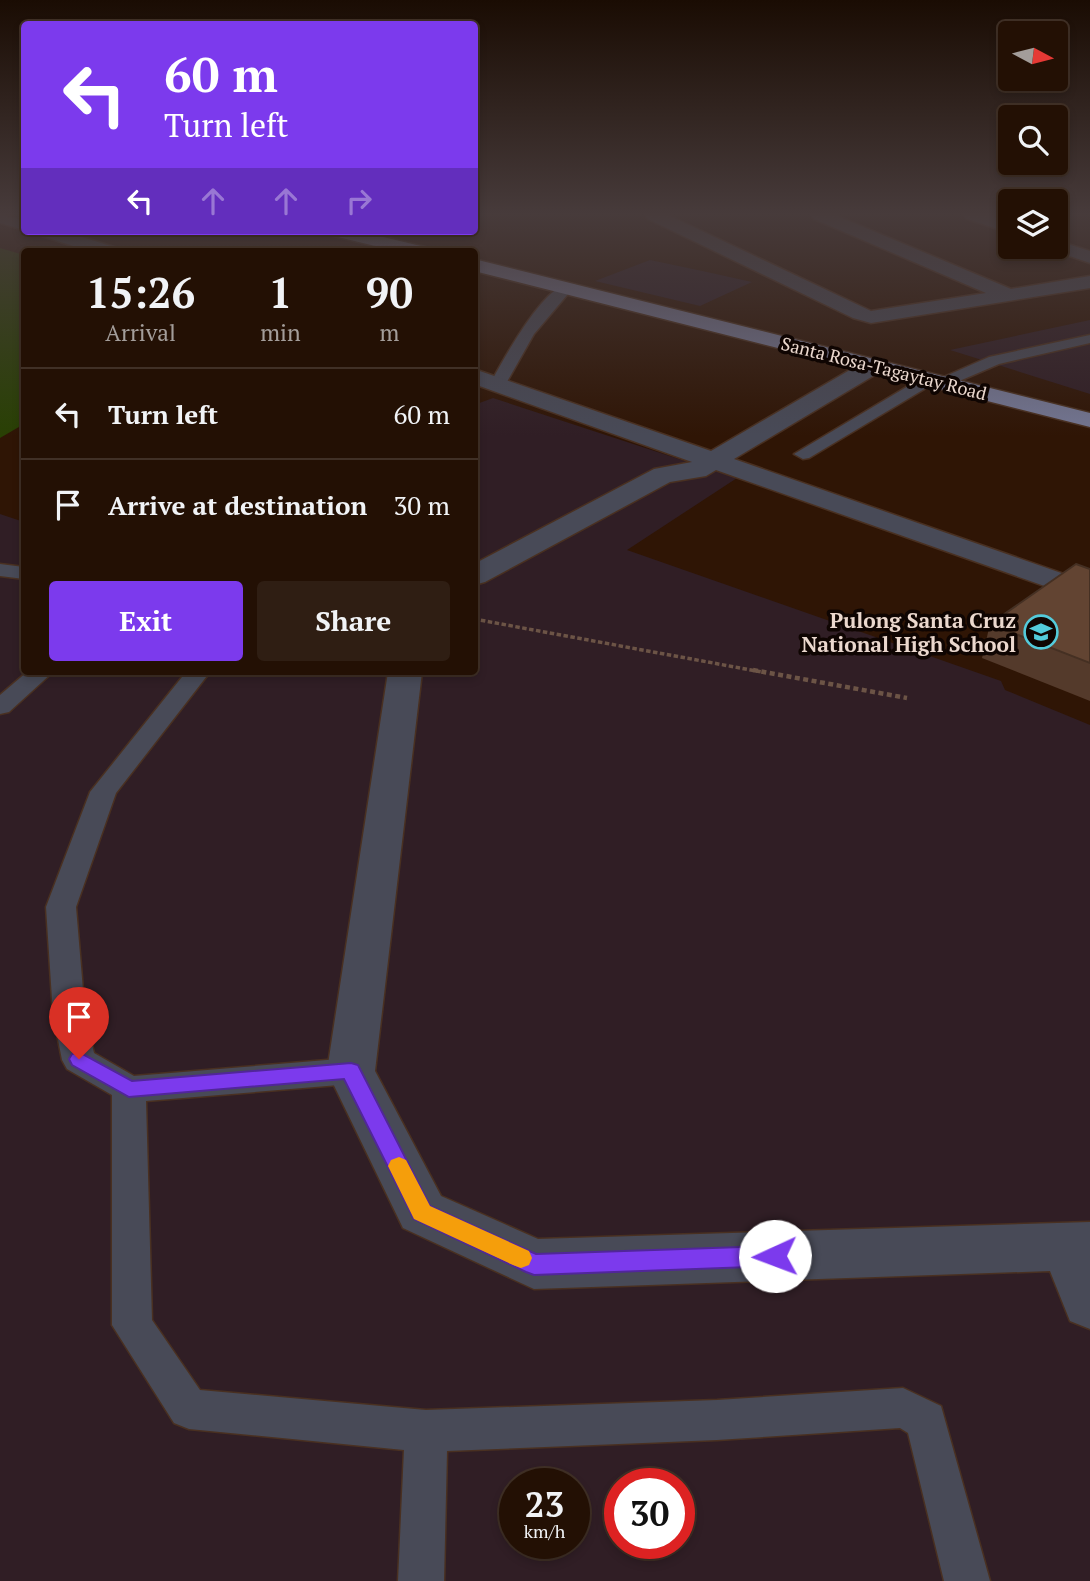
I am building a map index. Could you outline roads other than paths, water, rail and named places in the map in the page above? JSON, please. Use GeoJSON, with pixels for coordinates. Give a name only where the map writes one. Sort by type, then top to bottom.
{"type":"FeatureCollection","features":[{"type":"Feature","properties":{"kind":"main road","name":"Santa Rosa-Tagaytay Road"},"geometry":{"type":"LineString","coordinates":[[569,289],[1090,420]]}},
{"type":"Feature","properties":{"kind":"street"},"geometry":{"type":"LineString","coordinates":[[809,289],[866,316],[880,318],[1052,289]]}},
{"type":"Feature","properties":{"kind":"street"},"geometry":{"type":"LineString","coordinates":[[994,289],[1011,296]]}},
{"type":"Feature","properties":{"kind":"street"},"geometry":{"type":"LineString","coordinates":[[663,475],[668,460],[847,358]]}},
{"type":"Feature","properties":{"kind":"street"},"geometry":{"type":"LineString","coordinates":[[478,574],[663,475],[696,470],[875,365]]}},
{"type":"Feature","properties":{"kind":"street"},"geometry":{"type":"LineString","coordinates":[[486,380],[1090,593]]}},
{"type":"Feature","properties":{"kind":"street"},"geometry":{"type":"LineString","coordinates":[[405,675],[351,1071],[422,1212],[534,1264],[1080,1246],[1090,1303]]}},
{"type":"Feature","properties":{"kind":"lane"},"geometry":{"type":"LineString","coordinates":[[486,380],[518,345],[538,314],[565,289]]}},
{"type":"Feature","properties":{"kind":"lane"},"geometry":{"type":"LineString","coordinates":[[803,454],[938,381],[994,360],[1090,339]]}},
{"type":"Feature","properties":{"kind":"lane"},"geometry":{"type":"LineString","coordinates":[[0,570],[21,573]]}},
{"type":"Feature","properties":{"kind":"lane"},"geometry":{"type":"LineString","coordinates":[[0,707],[37,675]]}},
{"type":"Feature","properties":{"kind":"lane"},"geometry":{"type":"LineString","coordinates":[[196,675],[103,792],[61,907],[69,1014],[79,1059],[129,1089],[351,1071]]}},
{"type":"Feature","properties":{"kind":"lane"},"geometry":{"type":"LineString","coordinates":[[129,1089],[132,1325],[189,1409],[426,1431],[718,1420],[903,1408],[926,1420],[967,1581]]}},
{"type":"Feature","properties":{"kind":"lane"},"geometry":{"type":"LineString","coordinates":[[421,1581],[426,1431]]}},
{"type":"Feature","properties":{"kind":"place","name":"Pulong Santa Cruz National High School"},"geometry":{"type":"Point","coordinates":[1041,632]}}]}
